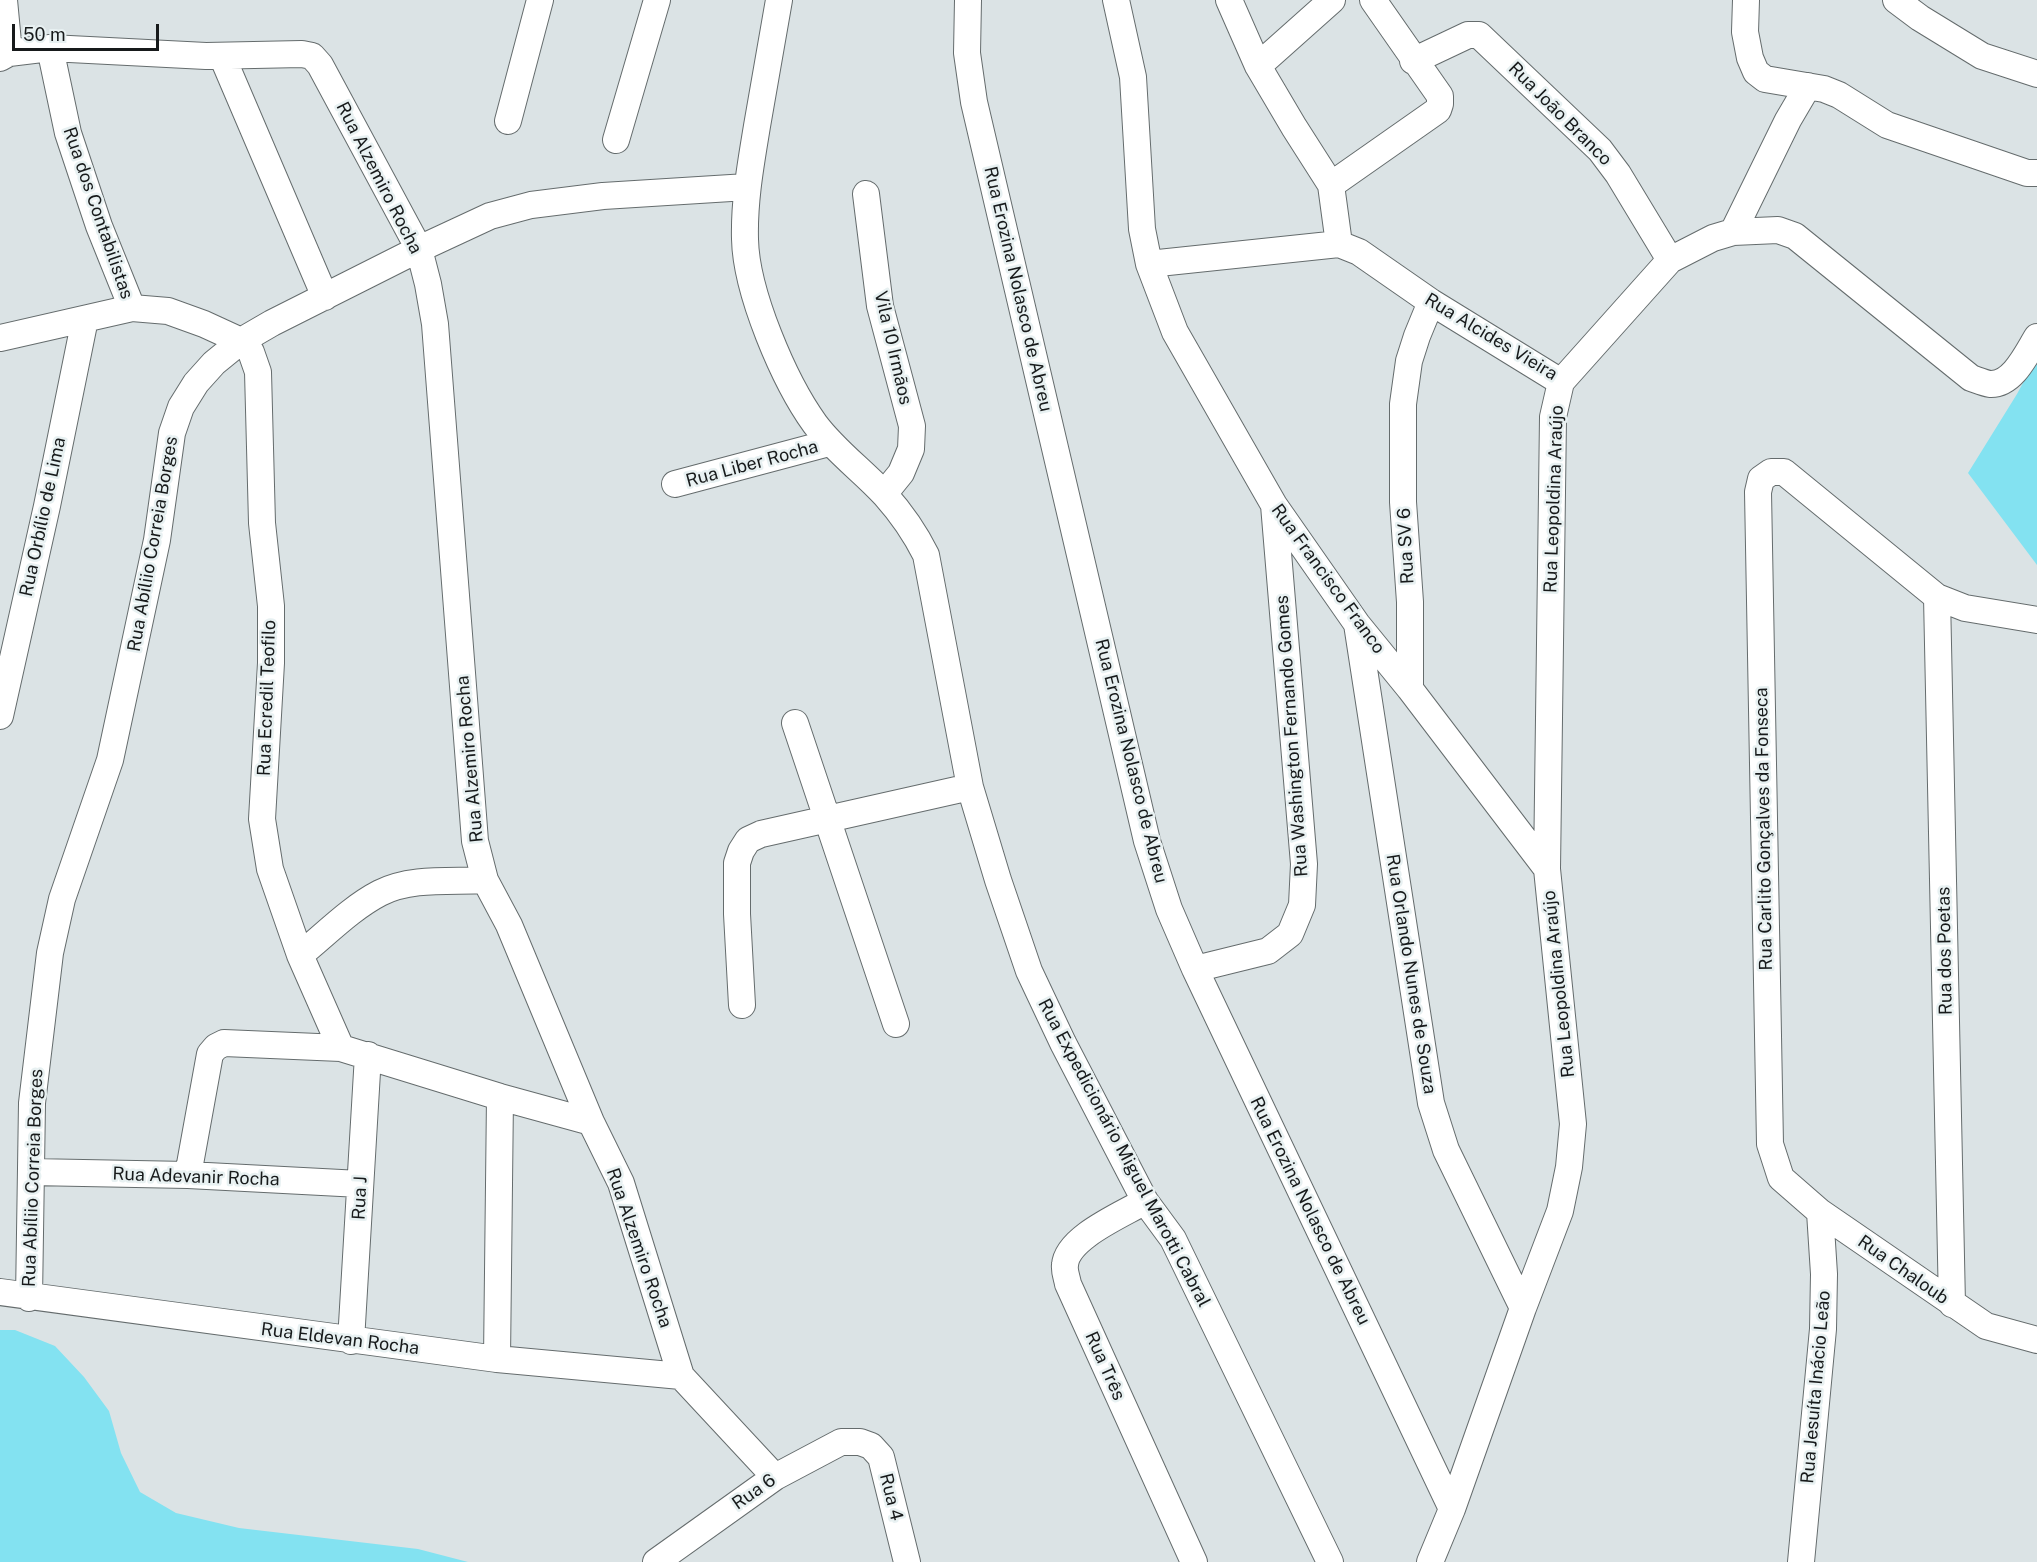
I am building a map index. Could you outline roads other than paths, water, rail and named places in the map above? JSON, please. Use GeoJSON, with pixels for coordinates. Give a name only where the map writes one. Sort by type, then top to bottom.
{"type":"FeatureCollection","features":[{"type":"Feature","properties":{"kind":"street"},"geometry":{"type":"LineString","coordinates":[[4,0],[5,55],[50,48],[222,56],[325,297]]}},
{"type":"Feature","properties":{"kind":"street"},"geometry":{"type":"LineString","coordinates":[[508,121],[540,0]]}},
{"type":"Feature","properties":{"kind":"street"},"geometry":{"type":"LineString","coordinates":[[616,140],[657,0]]}},
{"type":"Feature","properties":{"kind":"street","name":"Rua Expedicionário Miguel Marotti Cabral"},"geometry":{"type":"LineString","coordinates":[[779,0],[747,187],[744,240],[752,286],[773,346],[797,396],[829,443],[884,494],[913,530],[926,555],[970,787],[1029,971],[1063,1043],[1145,1201],[1173,1239],[1330,1562]]}},
{"type":"Feature","properties":{"kind":"street","name":"Rua Erozina Nolasco de Abreu"},"geometry":{"type":"LineString","coordinates":[[968,0],[967,53],[974,102],[1148,842],[1170,909],[1195,969],[1452,1509]]}},
{"type":"Feature","properties":{"kind":"street","name":"Rua Francisco Franco"},"geometry":{"type":"LineString","coordinates":[[1116,0],[1132,77],[1139,196],[1149,264],[1175,332],[1274,505],[1358,624],[1410,688],[1547,869]]}},
{"type":"Feature","properties":{"kind":"street"},"geometry":{"type":"LineString","coordinates":[[1149,264],[1339,244],[1331,186],[1258,66],[1229,0]]}},
{"type":"Feature","properties":{"kind":"street"},"geometry":{"type":"LineString","coordinates":[[1258,66],[1332,0]]}},
{"type":"Feature","properties":{"kind":"street"},"geometry":{"type":"LineString","coordinates":[[1331,186],[1438,110],[1440,104],[1440,96],[1413,61],[1373,0]]}},
{"type":"Feature","properties":{"kind":"street"},"geometry":{"type":"LineString","coordinates":[[1746,0],[1745,32],[1750,58],[1756,72],[1765,79],[1824,89],[1839,95],[1887,125],[1911,135],[2027,173],[2037,173]]}},
{"type":"Feature","properties":{"kind":"street"},"geometry":{"type":"LineString","coordinates":[[1896,0],[1920,18],[1982,56],[2037,74]]}},
{"type":"Feature","properties":{"kind":"street","name":"Rua João Branco"},"geometry":{"type":"LineString","coordinates":[[1413,61],[1468,35],[1479,35],[1600,150],[1618,174],[1670,260]]}},
{"type":"Feature","properties":{"kind":"street","name":"Rua dos Contabilistas"},"geometry":{"type":"LineString","coordinates":[[50,48],[68,133],[99,226],[132,308]]}},
{"type":"Feature","properties":{"kind":"street","name":"Rua Alzemiro Rocha"},"geometry":{"type":"LineString","coordinates":[[222,56],[302,54],[312,56],[320,64],[419,249],[435,324],[475,841],[485,880],[508,925],[591,1122],[621,1183],[681,1376],[775,1477]]}},
{"type":"Feature","properties":{"kind":"street"},"geometry":{"type":"LineString","coordinates":[[1733,232],[1788,120],[1808,86]]}},
{"type":"Feature","properties":{"kind":"street","name":"Rua Abíliio Correia Borges"},"geometry":{"type":"LineString","coordinates":[[29,1298],[32,1103],[50,953],[62,899],[110,760],[157,540],[172,433],[181,407],[196,383],[214,363],[241,341],[419,249],[490,216],[531,205],[603,196],[747,187]]}},
{"type":"Feature","properties":{"kind":"street","name":"Vila 10 Irmãos"},"geometry":{"type":"LineString","coordinates":[[866,195],[880,306],[912,426],[910,448],[901,472],[884,494]]}},
{"type":"Feature","properties":{"kind":"street","name":"Rua Alcides Vieira"},"geometry":{"type":"LineString","coordinates":[[1339,244],[1359,252],[1431,302],[1561,382],[1670,260],[1713,238],[1733,232],[1778,230],[1795,236],[1971,378],[1991,384],[2005,379],[2021,364],[2037,337]]}},
{"type":"Feature","properties":{"kind":"street","name":"Rua SV 6"},"geometry":{"type":"LineString","coordinates":[[1410,688],[1410,603],[1403,502],[1403,404],[1409,361],[1431,302]]}},
{"type":"Feature","properties":{"kind":"street"},"geometry":{"type":"LineString","coordinates":[[0,338],[132,308],[168,311],[241,341]]}},
{"type":"Feature","properties":{"kind":"street","name":"Rua Orbílio de Lima"},"geometry":{"type":"LineString","coordinates":[[0,716],[47,506],[85,319]]}},
{"type":"Feature","properties":{"kind":"street","name":"Rua Ecredil Teofilo"},"geometry":{"type":"LineString","coordinates":[[241,341],[251,351],[258,372],[262,523],[270,606],[271,663],[262,819],[270,869],[300,955],[341,1048]]}},
{"type":"Feature","properties":{"kind":"street","name":"Rua Leopoldina Araújo"},"geometry":{"type":"LineString","coordinates":[[1430,1562],[1452,1509],[1560,1211],[1569,1167],[1573,1124],[1547,869],[1553,417],[1561,382]]}},
{"type":"Feature","properties":{"kind":"street","name":"Rua Liber Rocha"},"geometry":{"type":"LineString","coordinates":[[675,484],[829,443]]}},
{"type":"Feature","properties":{"kind":"street","name":"Rua Carlito Gonçalves da Fonseca"},"geometry":{"type":"LineString","coordinates":[[1781,1178],[1770,1144],[1758,504],[1761,479],[1771,472],[1784,472],[1937,597]]}},
{"type":"Feature","properties":{"kind":"street","name":"Rua Washington Fernando Gomes"},"geometry":{"type":"LineString","coordinates":[[1195,969],[1268,951],[1290,934],[1302,905],[1304,864],[1274,505]]}},
{"type":"Feature","properties":{"kind":"street"},"geometry":{"type":"LineString","coordinates":[[1937,597],[1965,608],[2037,620]]}},
{"type":"Feature","properties":{"kind":"street","name":"Rua dos Poetas"},"geometry":{"type":"LineString","coordinates":[[1937,597],[1952,1304]]}},
{"type":"Feature","properties":{"kind":"street","name":"Rua Orlando Nunes de Souza"},"geometry":{"type":"LineString","coordinates":[[1358,624],[1431,1103],[1446,1150],[1523,1308]]}},
{"type":"Feature","properties":{"kind":"street"},"geometry":{"type":"LineString","coordinates":[[795,723],[896,1024]]}},
{"type":"Feature","properties":{"kind":"street"},"geometry":{"type":"LineString","coordinates":[[742,1005],[737,863],[741,850],[748,840],[761,834],[970,787]]}},
{"type":"Feature","properties":{"kind":"street"},"geometry":{"type":"LineString","coordinates":[[300,955],[381,892],[412,883],[485,880]]}},
{"type":"Feature","properties":{"kind":"street"},"geometry":{"type":"LineString","coordinates":[[188,1175],[210,1054],[224,1043],[341,1048],[500,1097],[591,1122]]}},
{"type":"Feature","properties":{"kind":"street","name":"Rua J"},"geometry":{"type":"LineString","coordinates":[[351,1341],[368,1055]]}},
{"type":"Feature","properties":{"kind":"street"},"geometry":{"type":"LineString","coordinates":[[497,1359],[500,1097]]}},
{"type":"Feature","properties":{"kind":"street","name":"Rua Adevanir Rocha"},"geometry":{"type":"LineString","coordinates":[[31,1172],[188,1175],[360,1184]]}},
{"type":"Feature","properties":{"kind":"street","name":"Rua Chaloub"},"geometry":{"type":"LineString","coordinates":[[1781,1178],[1820,1212],[1986,1326],[2029,1335]]}},
{"type":"Feature","properties":{"kind":"street","name":"Rua Três"},"geometry":{"type":"LineString","coordinates":[[1145,1201],[1082,1238],[1070,1250],[1065,1265],[1068,1284],[1194,1562]]}},
{"type":"Feature","properties":{"kind":"street","name":"Rua Jesuíta Inácio Leão"},"geometry":{"type":"LineString","coordinates":[[1801,1562],[1823,1329],[1824,1274],[1820,1212]]}},
{"type":"Feature","properties":{"kind":"street","name":"Rua Eldevan Rocha"},"geometry":{"type":"LineString","coordinates":[[0,1292],[29,1298],[351,1341],[497,1359],[681,1376]]}},
{"type":"Feature","properties":{"kind":"street","name":"Rua 6"},"geometry":{"type":"LineString","coordinates":[[656,1562],[775,1477],[841,1442],[860,1442]]}},
{"type":"Feature","properties":{"kind":"street","name":"Rua 4"},"geometry":{"type":"LineString","coordinates":[[860,1442],[871,1446],[881,1457],[907,1562]]}}]}
